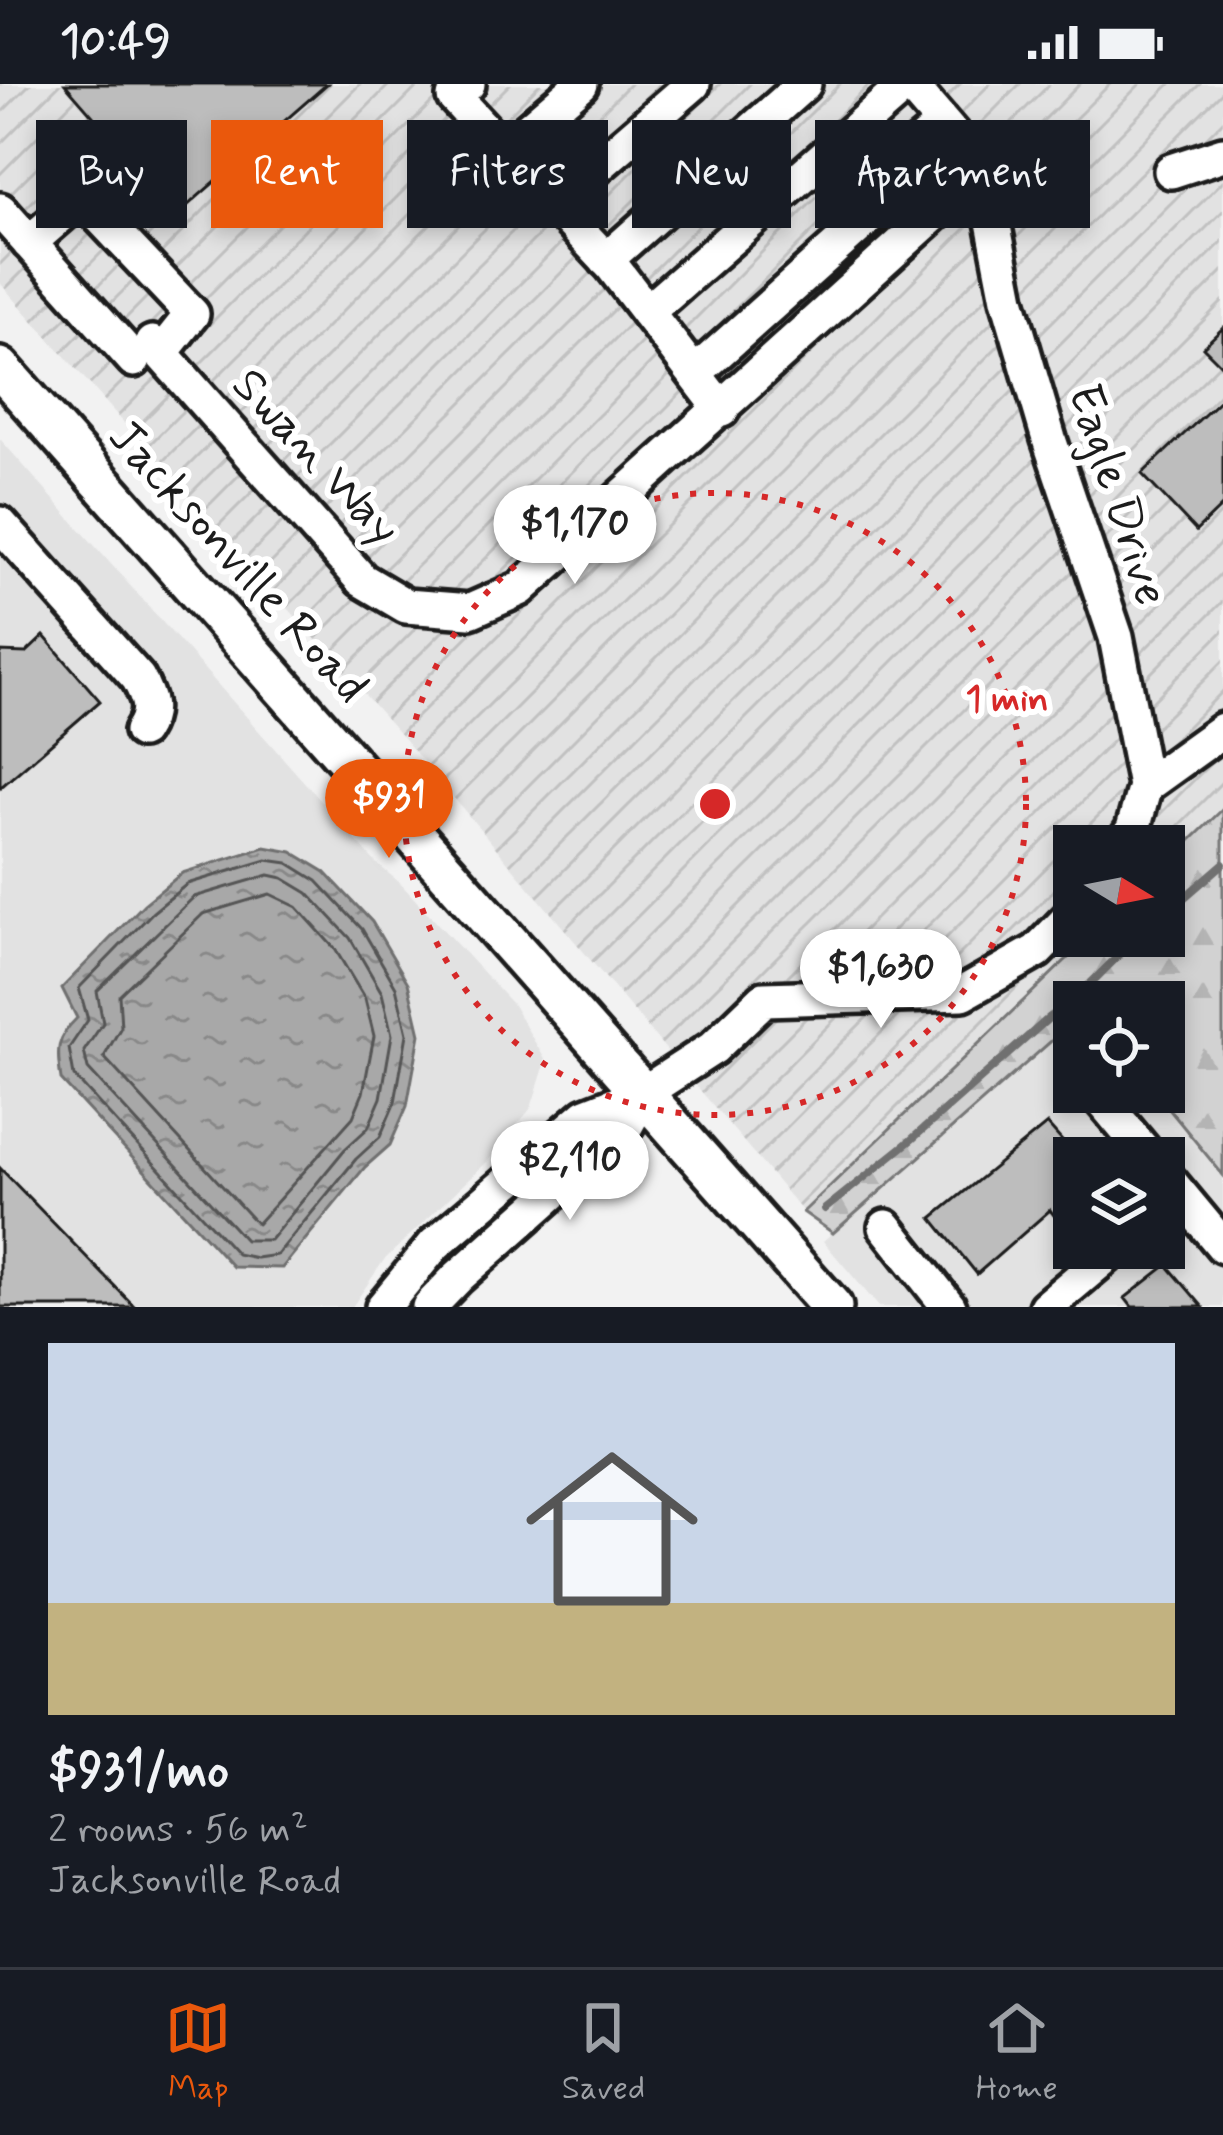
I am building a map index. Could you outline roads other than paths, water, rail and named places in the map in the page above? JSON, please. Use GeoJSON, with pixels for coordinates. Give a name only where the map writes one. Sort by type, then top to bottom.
{"type":"FeatureCollection","features":[{"type":"Feature","properties":{"kind":"main road","name":"Jacksonville Road"},"geometry":{"type":"LineString","coordinates":[[0,368],[832,1307]]}},
{"type":"Feature","properties":{"kind":"street"},"geometry":{"type":"LineString","coordinates":[[540,120],[581,84]]}},
{"type":"Feature","properties":{"kind":"street"},"geometry":{"type":"LineString","coordinates":[[608,157],[692,84]]}},
{"type":"Feature","properties":{"kind":"street"},"geometry":{"type":"LineString","coordinates":[[606,260],[804,84]]}},
{"type":"Feature","properties":{"kind":"street"},"geometry":{"type":"LineString","coordinates":[[647,312],[908,84],[940,120]]}},
{"type":"Feature","properties":{"kind":"street"},"geometry":{"type":"LineString","coordinates":[[461,90],[482,120]]}},
{"type":"Feature","properties":{"kind":"street"},"geometry":{"type":"LineString","coordinates":[[1171,171],[1223,154]]}},
{"type":"Feature","properties":{"kind":"street"},"geometry":{"type":"LineString","coordinates":[[29,242],[75,203],[86,202],[192,314],[149,352]]}},
{"type":"Feature","properties":{"kind":"street","name":"Swan Way"},"geometry":{"type":"LineString","coordinates":[[0,210],[149,352],[362,580],[406,606],[470,611],[520,589],[920,228]]}},
{"type":"Feature","properties":{"kind":"street"},"geometry":{"type":"LineString","coordinates":[[576,228],[722,410]]}},
{"type":"Feature","properties":{"kind":"street"},"geometry":{"type":"LineString","coordinates":[[694,373],[857,228]]}},
{"type":"Feature","properties":{"kind":"street","name":"Eagle Drive"},"geometry":{"type":"LineString","coordinates":[[994,228],[1008,299],[1049,439],[1116,637],[1145,786]]}},
{"type":"Feature","properties":{"kind":"street"},"geometry":{"type":"LineString","coordinates":[[0,524],[138,678],[150,702],[149,718],[141,731]]}},
{"type":"Feature","properties":{"kind":"street"},"geometry":{"type":"LineString","coordinates":[[1134,825],[1145,786],[1223,730]]}},
{"type":"Feature","properties":{"kind":"street"},"geometry":{"type":"LineString","coordinates":[[383,1307],[435,1244],[586,1115],[645,1092],[713,1048],[764,999],[963,993],[1037,951],[1053,935]]}},
{"type":"Feature","properties":{"kind":"street"},"geometry":{"type":"LineString","coordinates":[[430,1307],[564,1182],[616,1142],[645,1092]]}},
{"type":"Feature","properties":{"kind":"street"},"geometry":{"type":"LineString","coordinates":[[1112,1113],[1132,1137]]}},
{"type":"Feature","properties":{"kind":"street"},"geometry":{"type":"LineString","coordinates":[[1185,1208],[1223,1246]]}},
{"type":"Feature","properties":{"kind":"street"},"geometry":{"type":"LineString","coordinates":[[886,1227],[949,1307]]}},
{"type":"Feature","properties":{"kind":"street"},"geometry":{"type":"LineString","coordinates":[[1046,1307],[1091,1269]]}},
{"type":"Feature","properties":{"kind":"water"},"geometry":{"type":"Polygon","coordinates":[[[265,847],[292,852],[325,872],[372,922],[408,983],[420,1034],[407,1106],[390,1145],[365,1167],[282,1268],[233,1267],[61,1080],[59,1061],[61,1039],[77,1018],[62,988],[144,904],[182,873],[265,847]]]}},
{"type":"Feature","properties":{"kind":"waterway"},"geometry":{"type":"LineString","coordinates":[[1185,897],[1223,864]]}},
{"type":"Feature","properties":{"kind":"waterway"},"geometry":{"type":"LineString","coordinates":[[825,1209],[911,1140],[1118,957]]}}]}
